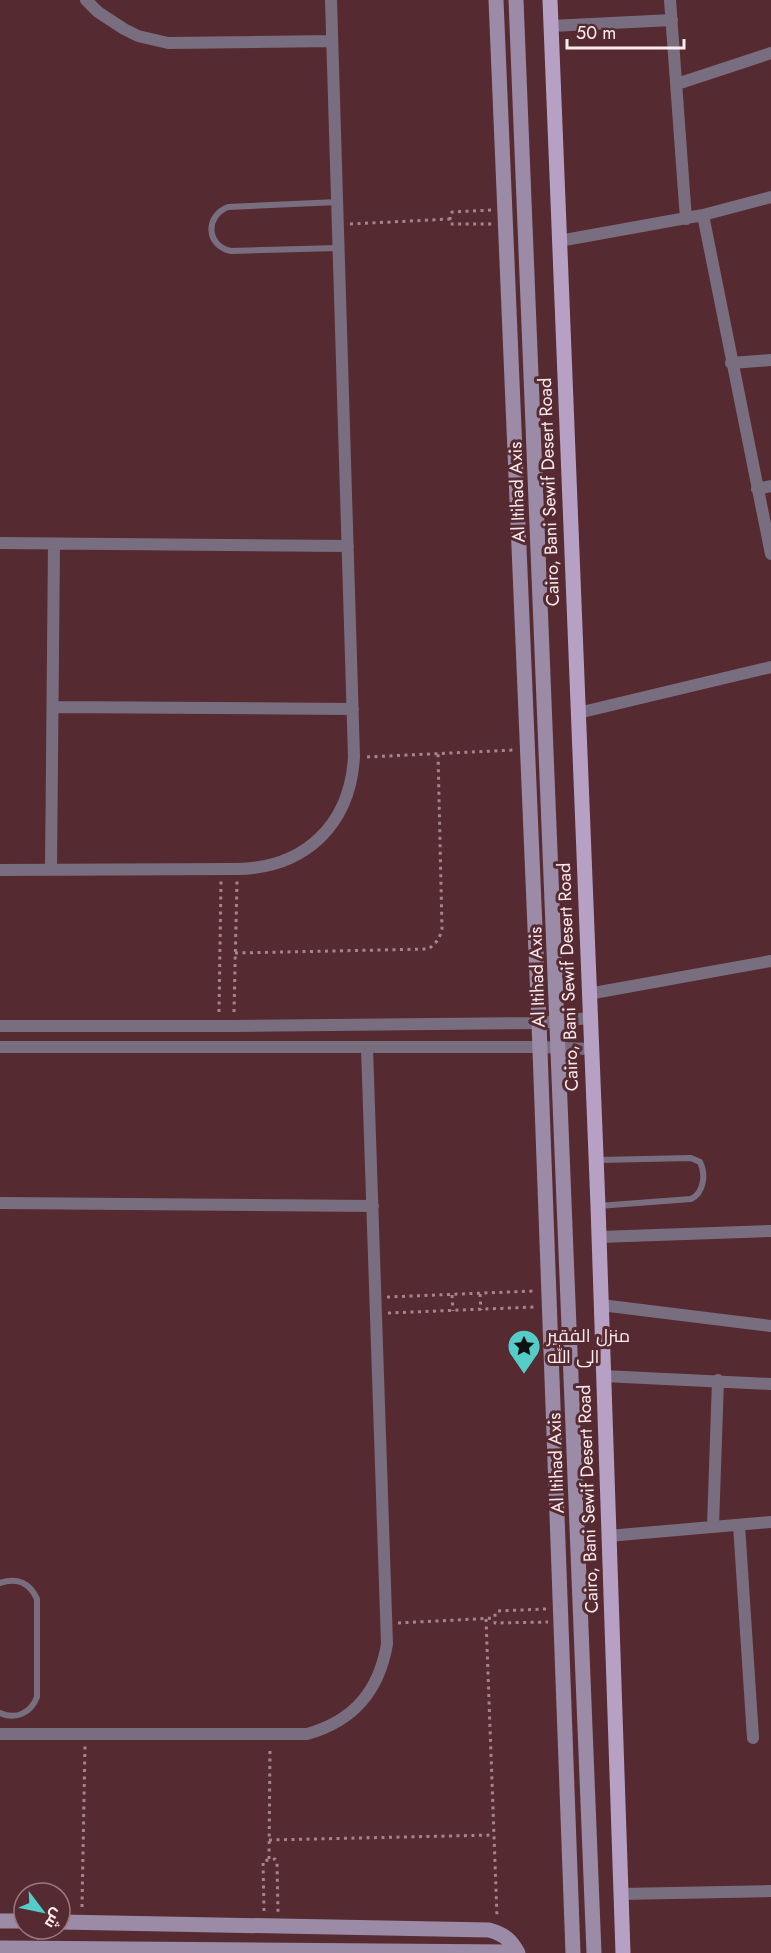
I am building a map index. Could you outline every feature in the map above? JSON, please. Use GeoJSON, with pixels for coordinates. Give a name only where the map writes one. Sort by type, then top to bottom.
{"type":"FeatureCollection","features":[{"type":"Feature","properties":{"kind":"main road","name":"Cairo, Bani Sewif Desert Road"},"geometry":{"type":"LineString","coordinates":[[550,0],[598,1206],[623,1953]]}},
{"type":"Feature","properties":{"kind":"street"},"geometry":{"type":"LineString","coordinates":[[86,0],[105,17],[124,29],[138,36],[168,43],[332,41]]}},
{"type":"Feature","properties":{"kind":"street"},"geometry":{"type":"LineString","coordinates":[[0,870],[252,869],[281,863],[320,839],[330,828],[345,801],[353,772],[354,710],[331,0]]}},
{"type":"Feature","properties":{"kind":"street","name":"Al Itihad Axis"},"geometry":{"type":"LineString","coordinates":[[496,0],[540,1047],[573,1953]]}},
{"type":"Feature","properties":{"kind":"street","name":"Al Itihad Axis"},"geometry":{"type":"LineString","coordinates":[[516,0],[594,1953]]}},
{"type":"Feature","properties":{"kind":"street"},"geometry":{"type":"LineString","coordinates":[[670,0],[686,219]]}},
{"type":"Feature","properties":{"kind":"street"},"geometry":{"type":"LineString","coordinates":[[551,26],[672,20]]}},
{"type":"Feature","properties":{"kind":"street"},"geometry":{"type":"LineString","coordinates":[[677,84],[771,53]]}},
{"type":"Feature","properties":{"kind":"street"},"geometry":{"type":"LineString","coordinates":[[559,241],[686,219],[771,197]]}},
{"type":"Feature","properties":{"kind":"street"},"geometry":{"type":"LineString","coordinates":[[703,215],[771,554]]}},
{"type":"Feature","properties":{"kind":"street"},"geometry":{"type":"LineString","coordinates":[[731,363],[771,360]]}},
{"type":"Feature","properties":{"kind":"street"},"geometry":{"type":"LineString","coordinates":[[757,489],[771,486]]}},
{"type":"Feature","properties":{"kind":"street"},"geometry":{"type":"LineString","coordinates":[[0,543],[348,546]]}},
{"type":"Feature","properties":{"kind":"street"},"geometry":{"type":"LineString","coordinates":[[51,869],[54,544]]}},
{"type":"Feature","properties":{"kind":"street"},"geometry":{"type":"LineString","coordinates":[[578,713],[771,667]]}},
{"type":"Feature","properties":{"kind":"street"},"geometry":{"type":"LineString","coordinates":[[53,707],[354,710]]}},
{"type":"Feature","properties":{"kind":"street"},"geometry":{"type":"LineString","coordinates":[[588,994],[771,962]]}},
{"type":"Feature","properties":{"kind":"street"},"geometry":{"type":"LineString","coordinates":[[0,1026],[539,1023],[589,1018]]}},
{"type":"Feature","properties":{"kind":"street"},"geometry":{"type":"LineString","coordinates":[[0,1047],[540,1047],[590,1049]]}},
{"type":"Feature","properties":{"kind":"street"},"geometry":{"type":"LineString","coordinates":[[5,1734],[307,1734],[321,1730],[346,1717],[367,1696],[381,1671],[387,1644],[387,1623],[367,1048]]}},
{"type":"Feature","properties":{"kind":"street"},"geometry":{"type":"LineString","coordinates":[[0,1203],[373,1206]]}},
{"type":"Feature","properties":{"kind":"street"},"geometry":{"type":"LineString","coordinates":[[599,1237],[771,1231]]}},
{"type":"Feature","properties":{"kind":"street"},"geometry":{"type":"LineString","coordinates":[[601,1305],[771,1326]]}},
{"type":"Feature","properties":{"kind":"street"},"geometry":{"type":"LineString","coordinates":[[603,1376],[771,1384]]}},
{"type":"Feature","properties":{"kind":"street"},"geometry":{"type":"LineString","coordinates":[[713,1527],[718,1380]]}},
{"type":"Feature","properties":{"kind":"street"},"geometry":{"type":"LineString","coordinates":[[608,1536],[771,1522]]}},
{"type":"Feature","properties":{"kind":"street"},"geometry":{"type":"LineString","coordinates":[[739,1525],[753,1738]]}},
{"type":"Feature","properties":{"kind":"street"},"geometry":{"type":"LineString","coordinates":[[621,1894],[771,1891]]}},
{"type":"Feature","properties":{"kind":"street"},"geometry":{"type":"LineString","coordinates":[[0,1947],[517,1952],[512,1942],[498,1932],[489,1930],[72,1922]]}},
{"type":"Feature","properties":{"kind":"lane"},"geometry":{"type":"LineString","coordinates":[[338,202],[228,207],[213,219],[211,232],[215,243],[231,251],[339,248]]}},
{"type":"Feature","properties":{"kind":"lane"},"geometry":{"type":"LineString","coordinates":[[596,1161],[692,1158],[700,1162],[703,1168],[702,1190],[692,1199],[598,1206]]}},
{"type":"Feature","properties":{"kind":"lane"},"geometry":{"type":"LineString","coordinates":[[0,1583],[7,1580],[21,1581],[31,1588],[37,1599],[37,1697],[27,1711],[11,1716],[0,1713]]}},
{"type":"Feature","properties":{"kind":"lane"},"geometry":{"type":"LineString","coordinates":[[5,1734],[11,1716]]}},
{"type":"Feature","properties":{"kind":"path"},"geometry":{"type":"LineString","coordinates":[[452,212],[505,216],[453,226],[450,224],[452,212]]}},
{"type":"Feature","properties":{"kind":"path"},"geometry":{"type":"LineString","coordinates":[[338,224],[450,219]]}},
{"type":"Feature","properties":{"kind":"path"},"geometry":{"type":"LineString","coordinates":[[354,757],[527,749]]}},
{"type":"Feature","properties":{"kind":"path"},"geometry":{"type":"LineString","coordinates":[[236,953],[428,949],[438,941],[442,929],[438,753]]}},
{"type":"Feature","properties":{"kind":"path"},"geometry":{"type":"LineString","coordinates":[[234,1026],[237,869]]}},
{"type":"Feature","properties":{"kind":"path"},"geometry":{"type":"LineString","coordinates":[[219,1026],[221,870]]}},
{"type":"Feature","properties":{"kind":"path"},"geometry":{"type":"LineString","coordinates":[[376,1297],[548,1291]]}},
{"type":"Feature","properties":{"kind":"path"},"geometry":{"type":"LineString","coordinates":[[480,1294],[481,1310]]}},
{"type":"Feature","properties":{"kind":"path"},"geometry":{"type":"LineString","coordinates":[[452,1295],[453,1311]]}},
{"type":"Feature","properties":{"kind":"path"},"geometry":{"type":"LineString","coordinates":[[377,1313],[549,1307]]}},
{"type":"Feature","properties":{"kind":"path"},"geometry":{"type":"LineString","coordinates":[[497,1611],[560,1615],[496,1625],[495,1618],[497,1611]]}},
{"type":"Feature","properties":{"kind":"path"},"geometry":{"type":"LineString","coordinates":[[387,1623],[495,1618]]}},
{"type":"Feature","properties":{"kind":"path"},"geometry":{"type":"LineString","coordinates":[[486,1619],[498,1932]]}},
{"type":"Feature","properties":{"kind":"path"},"geometry":{"type":"LineString","coordinates":[[82,1922],[86,1735]]}},
{"type":"Feature","properties":{"kind":"path"},"geometry":{"type":"LineString","coordinates":[[269,1859],[270,1735]]}},
{"type":"Feature","properties":{"kind":"path"},"geometry":{"type":"LineString","coordinates":[[269,1840],[494,1835]]}},
{"type":"Feature","properties":{"kind":"path"},"geometry":{"type":"LineString","coordinates":[[264,1859],[277,1862],[271,1926],[263,1862],[264,1859]]}},
{"type":"Feature","properties":{"kind":"place","name":"منزل الفقير الى الله"},"geometry":{"type":"Point","coordinates":[524,1375]}}]}
